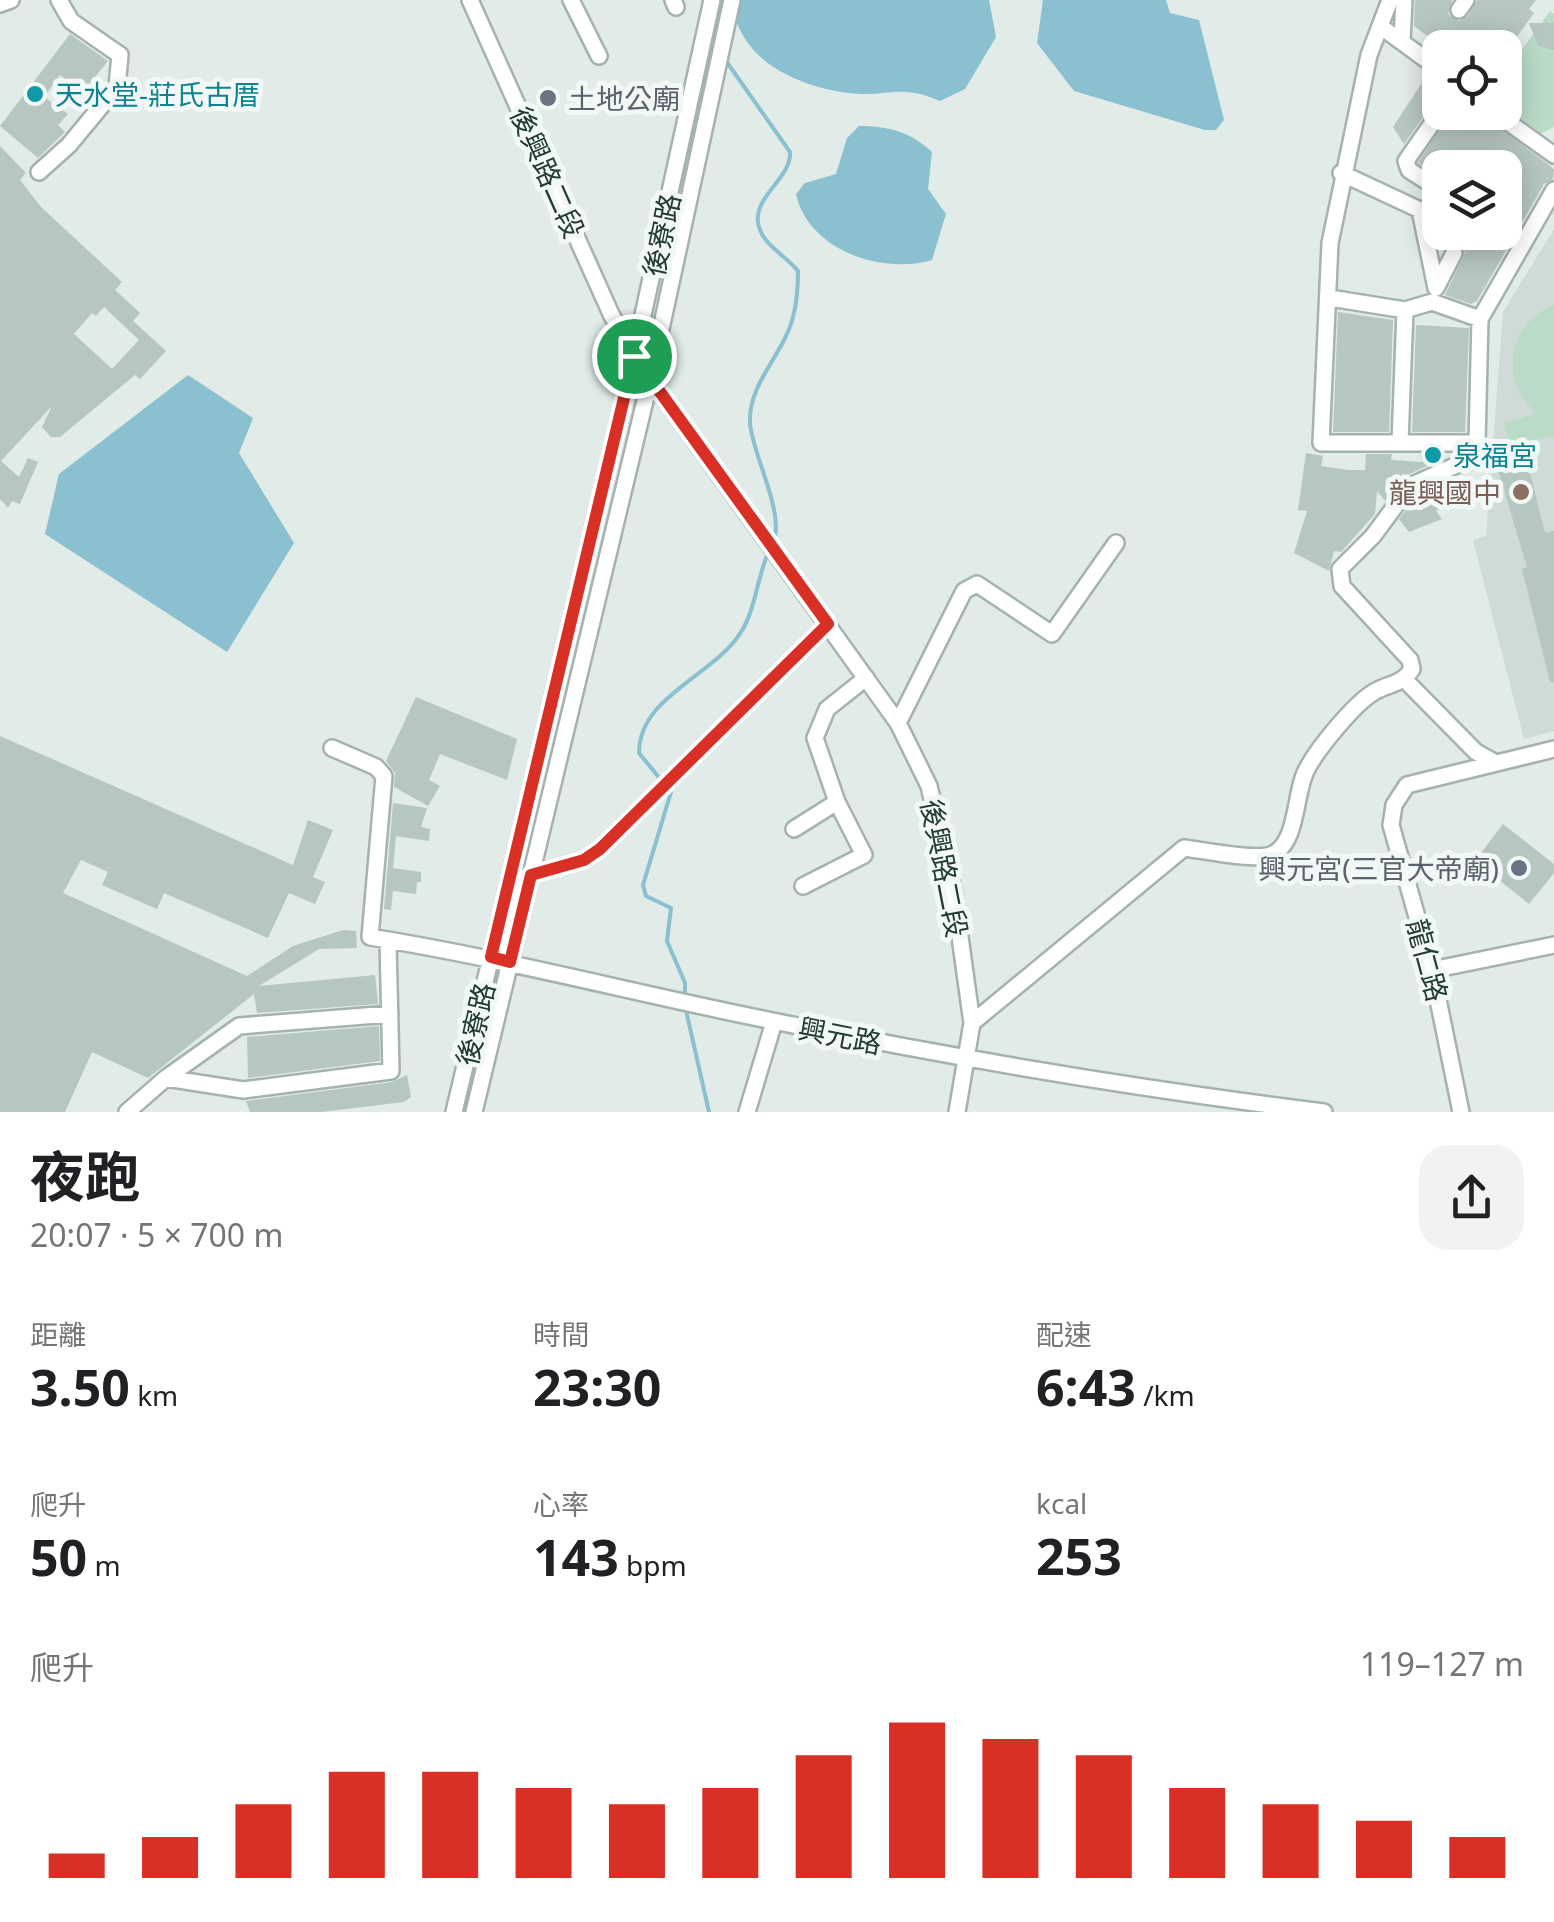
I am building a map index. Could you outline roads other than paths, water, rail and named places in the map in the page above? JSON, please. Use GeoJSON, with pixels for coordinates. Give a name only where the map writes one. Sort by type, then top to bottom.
{"type":"FeatureCollection","features":[{"type":"Feature","properties":{"kind":"street"},"geometry":{"type":"LineString","coordinates":[[0,4],[11,0]]}},
{"type":"Feature","properties":{"kind":"street"},"geometry":{"type":"LineString","coordinates":[[39,172],[69,145],[118,87],[120,55],[71,21],[59,0]]}},
{"type":"Feature","properties":{"kind":"street","name":"後興路二段"},"geometry":{"type":"LineString","coordinates":[[470,0],[634,356],[898,723],[929,786],[940,821],[972,1023],[957,1112]]}},
{"type":"Feature","properties":{"kind":"street"},"geometry":{"type":"LineString","coordinates":[[571,0],[599,56]]}},
{"type":"Feature","properties":{"kind":"street","name":"後寮路"},"geometry":{"type":"LineString","coordinates":[[454,1112],[634,356],[712,0]]}},
{"type":"Feature","properties":{"kind":"street","name":"後寮路"},"geometry":{"type":"LineString","coordinates":[[474,1112],[650,380],[732,0]]}},
{"type":"Feature","properties":{"kind":"street"},"geometry":{"type":"LineString","coordinates":[[1390,0],[1341,173],[1330,243],[1321,443],[1478,443]]}},
{"type":"Feature","properties":{"kind":"street"},"geometry":{"type":"LineString","coordinates":[[1402,42],[1404,0]]}},
{"type":"Feature","properties":{"kind":"street"},"geometry":{"type":"LineString","coordinates":[[1380,26],[1422,57]]}},
{"type":"Feature","properties":{"kind":"street"},"geometry":{"type":"LineString","coordinates":[[1422,179],[1408,170],[1406,161],[1428,130]]}},
{"type":"Feature","properties":{"kind":"street"},"geometry":{"type":"LineString","coordinates":[[1519,130],[1554,156]]}},
{"type":"Feature","properties":{"kind":"street"},"geometry":{"type":"LineString","coordinates":[[1341,173],[1420,210],[1434,295]]}},
{"type":"Feature","properties":{"kind":"street"},"geometry":{"type":"LineString","coordinates":[[1522,240],[1554,190]]}},
{"type":"Feature","properties":{"kind":"street"},"geometry":{"type":"LineString","coordinates":[[972,1023],[1184,848],[1261,857],[1275,854],[1285,842],[1304,773],[1316,754],[1373,692],[1405,680],[1412,669],[1410,660],[1342,586],[1340,569],[1373,536],[1410,486],[1472,458],[1478,443],[1480,319],[1517,250]]}},
{"type":"Feature","properties":{"kind":"street"},"geometry":{"type":"LineString","coordinates":[[1330,298],[1405,310],[1434,295],[1454,253]]}},
{"type":"Feature","properties":{"kind":"street"},"geometry":{"type":"LineString","coordinates":[[1434,295],[1480,319]]}},
{"type":"Feature","properties":{"kind":"street"},"geometry":{"type":"LineString","coordinates":[[1400,442],[1405,310]]}},
{"type":"Feature","properties":{"kind":"street"},"geometry":{"type":"LineString","coordinates":[[898,723],[964,591],[976,584],[1052,634],[1116,542]]}},
{"type":"Feature","properties":{"kind":"street"},"geometry":{"type":"LineString","coordinates":[[531,875],[584,860],[600,849],[828,624]]}},
{"type":"Feature","properties":{"kind":"street"},"geometry":{"type":"LineString","coordinates":[[804,886],[864,855],[836,802],[815,738],[827,709],[866,678]]}},
{"type":"Feature","properties":{"kind":"street"},"geometry":{"type":"LineString","coordinates":[[1405,680],[1476,752],[1496,763]]}},
{"type":"Feature","properties":{"kind":"street","name":"興元路"},"geometry":{"type":"LineString","coordinates":[[332,748],[376,767],[384,776],[367,927],[370,937],[491,957],[774,1022],[967,1060],[1219,1105],[1324,1112]]}},
{"type":"Feature","properties":{"kind":"street","name":"龍仁路"},"geometry":{"type":"LineString","coordinates":[[1461,1112],[1432,970],[1391,825],[1394,805],[1406,784],[1554,749]]}},
{"type":"Feature","properties":{"kind":"street"},"geometry":{"type":"LineString","coordinates":[[794,829],[836,802]]}},
{"type":"Feature","properties":{"kind":"street"},"geometry":{"type":"LineString","coordinates":[[166,1078],[243,1090],[390,1071],[385,961],[388,940]]}},
{"type":"Feature","properties":{"kind":"street"},"geometry":{"type":"LineString","coordinates":[[1432,970],[1554,944]]}},
{"type":"Feature","properties":{"kind":"street"},"geometry":{"type":"LineString","coordinates":[[127,1112],[166,1078],[240,1026],[390,1014]]}},
{"type":"Feature","properties":{"kind":"street"},"geometry":{"type":"LineString","coordinates":[[748,1112],[774,1022]]}},
{"type":"Feature","properties":{"kind":"water"},"geometry":{"type":"Polygon","coordinates":[[[732,0],[989,0],[996,37],[965,89],[940,101],[903,92],[849,93],[809,84],[772,66],[745,38],[736,21],[732,0]]]}},
{"type":"Feature","properties":{"kind":"water"},"geometry":{"type":"Polygon","coordinates":[[[1043,0],[1166,0],[1170,13],[1199,20],[1224,120],[1216,130],[1205,130],[1074,91],[1037,43],[1043,0]]]}},
{"type":"Feature","properties":{"kind":"water"},"geometry":{"type":"Polygon","coordinates":[[[859,126],[898,132],[932,152],[928,189],[946,214],[932,260],[891,264],[850,254],[815,230],[803,214],[796,194],[805,183],[836,174],[847,138],[859,126]]]}},
{"type":"Feature","properties":{"kind":"water"},"geometry":{"type":"Polygon","coordinates":[[[188,375],[253,418],[239,453],[294,543],[227,652],[45,534],[59,474],[188,375]]]}},
{"type":"Feature","properties":{"kind":"waterway"},"geometry":{"type":"LineString","coordinates":[[724,58],[790,152],[789,162],[764,199],[758,219],[767,241],[798,271],[788,331],[760,382],[751,408],[752,436],[775,516],[773,542]]}},
{"type":"Feature","properties":{"kind":"waterway"},"geometry":{"type":"LineString","coordinates":[[661,780],[639,753],[642,733],[664,701],[714,661],[741,632],[769,551]]}},
{"type":"Feature","properties":{"kind":"waterway"},"geometry":{"type":"LineString","coordinates":[[667,787],[671,792],[643,885],[646,896],[671,908],[667,941],[685,983],[685,996]]}},
{"type":"Feature","properties":{"kind":"waterway"},"geometry":{"type":"LineString","coordinates":[[685,1006],[709,1112]]}},
{"type":"Feature","properties":{"kind":"place","name":"天水堂-莊氏古厝"},"geometry":{"type":"Point","coordinates":[35,94]}},
{"type":"Feature","properties":{"kind":"place","name":"土地公廟"},"geometry":{"type":"Point","coordinates":[548,98]}},
{"type":"Feature","properties":{"kind":"place","name":"泉福宮"},"geometry":{"type":"Point","coordinates":[1433,455]}},
{"type":"Feature","properties":{"kind":"place","name":"龍興國中"},"geometry":{"type":"Point","coordinates":[1521,492]}},
{"type":"Feature","properties":{"kind":"place","name":"興元宮(三官大帝廟)"},"geometry":{"type":"Point","coordinates":[1519,868]}}]}
